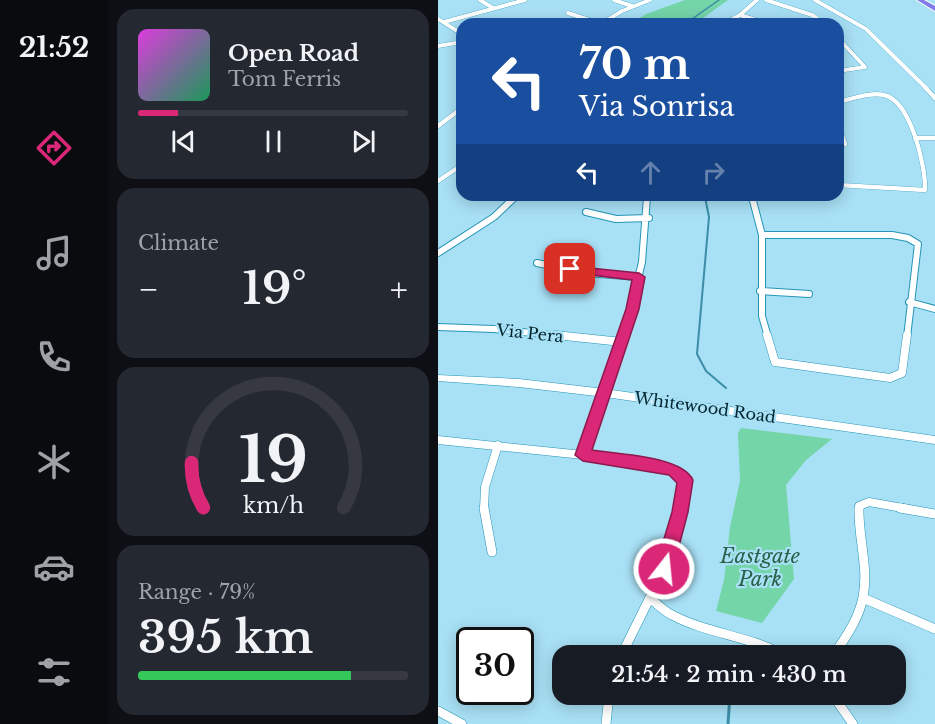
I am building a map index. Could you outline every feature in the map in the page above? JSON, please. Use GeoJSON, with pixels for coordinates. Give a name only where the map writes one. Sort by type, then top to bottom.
{"type":"FeatureCollection","features":[{"type":"Feature","properties":{"kind":"highway"},"geometry":{"type":"LineString","coordinates":[[928,1],[935,11]]}},
{"type":"Feature","properties":{"kind":"main road","name":"Whitewood Road"},"geometry":{"type":"LineString","coordinates":[[438,378],[519,383],[605,393],[935,440]]}},
{"type":"Feature","properties":{"kind":"street"},"geometry":{"type":"LineString","coordinates":[[480,0],[493,8]]}},
{"type":"Feature","properties":{"kind":"street"},"geometry":{"type":"LineString","coordinates":[[458,18],[525,0]]}},
{"type":"Feature","properties":{"kind":"street"},"geometry":{"type":"LineString","coordinates":[[614,0],[632,6]]}},
{"type":"Feature","properties":{"kind":"street"},"geometry":{"type":"LineString","coordinates":[[612,18],[632,6],[650,0]]}},
{"type":"Feature","properties":{"kind":"street"},"geometry":{"type":"LineString","coordinates":[[734,18],[757,0]]}},
{"type":"Feature","properties":{"kind":"street"},"geometry":{"type":"LineString","coordinates":[[766,0],[816,18]]}},
{"type":"Feature","properties":{"kind":"street"},"geometry":{"type":"LineString","coordinates":[[815,0],[841,10],[863,26],[935,98]]}},
{"type":"Feature","properties":{"kind":"street"},"geometry":{"type":"LineString","coordinates":[[568,12],[585,18]]}},
{"type":"Feature","properties":{"kind":"street"},"geometry":{"type":"LineString","coordinates":[[740,15],[750,18]]}},
{"type":"Feature","properties":{"kind":"street"},"geometry":{"type":"LineString","coordinates":[[438,19],[456,30]]}},
{"type":"Feature","properties":{"kind":"street"},"geometry":{"type":"LineString","coordinates":[[444,22],[456,19]]}},
{"type":"Feature","properties":{"kind":"street"},"geometry":{"type":"LineString","coordinates":[[438,46],[456,43]]}},
{"type":"Feature","properties":{"kind":"street"},"geometry":{"type":"LineString","coordinates":[[844,45],[864,67],[844,70]]}},
{"type":"Feature","properties":{"kind":"street"},"geometry":{"type":"LineString","coordinates":[[844,101],[873,97],[892,98],[902,110],[915,138],[926,183],[925,190],[913,191],[889,186],[844,184]]}},
{"type":"Feature","properties":{"kind":"street"},"geometry":{"type":"LineString","coordinates":[[438,126],[456,112]]}},
{"type":"Feature","properties":{"kind":"street"},"geometry":{"type":"LineString","coordinates":[[915,138],[935,138]]}},
{"type":"Feature","properties":{"kind":"street"},"geometry":{"type":"LineString","coordinates":[[438,182],[456,169]]}},
{"type":"Feature","properties":{"kind":"street"},"geometry":{"type":"LineString","coordinates":[[438,254],[494,217],[511,201]]}},
{"type":"Feature","properties":{"kind":"street"},"geometry":{"type":"LineString","coordinates":[[583,455],[622,342],[639,277],[649,218],[648,201]]}},
{"type":"Feature","properties":{"kind":"street"},"geometry":{"type":"LineString","coordinates":[[753,201],[762,235],[760,291],[762,316],[775,362],[890,378],[902,373],[918,244],[908,238],[892,236],[762,235]]}},
{"type":"Feature","properties":{"kind":"street"},"geometry":{"type":"LineString","coordinates":[[586,212],[616,219],[649,218]]}},
{"type":"Feature","properties":{"kind":"street"},"geometry":{"type":"LineString","coordinates":[[537,263],[586,273],[639,277]]}},
{"type":"Feature","properties":{"kind":"street"},"geometry":{"type":"LineString","coordinates":[[760,291],[809,294]]}},
{"type":"Feature","properties":{"kind":"street"},"geometry":{"type":"LineString","coordinates":[[909,302],[935,309]]}},
{"type":"Feature","properties":{"kind":"street","name":"Via Pera"},"geometry":{"type":"LineString","coordinates":[[438,327],[494,329],[622,342]]}},
{"type":"Feature","properties":{"kind":"street"},"geometry":{"type":"LineString","coordinates":[[438,440],[583,455],[673,469],[686,480],[667,561],[626,645]]}},
{"type":"Feature","properties":{"kind":"street"},"geometry":{"type":"LineString","coordinates":[[492,552],[484,525],[482,492],[498,445]]}},
{"type":"Feature","properties":{"kind":"street"},"geometry":{"type":"LineString","coordinates":[[840,645],[850,630],[863,598],[864,571],[857,528],[859,506],[869,502],[935,514]]}},
{"type":"Feature","properties":{"kind":"street"},"geometry":{"type":"LineString","coordinates":[[650,598],[671,614],[702,627],[763,645]]}},
{"type":"Feature","properties":{"kind":"street"},"geometry":{"type":"LineString","coordinates":[[863,598],[935,629]]}},
{"type":"Feature","properties":{"kind":"street"},"geometry":{"type":"LineString","coordinates":[[606,724],[608,705]]}},
{"type":"Feature","properties":{"kind":"street"},"geometry":{"type":"LineString","coordinates":[[840,705],[853,724]]}},
{"type":"Feature","properties":{"kind":"street"},"geometry":{"type":"LineString","coordinates":[[438,711],[462,724]]}},
{"type":"Feature","properties":{"kind":"green space"},"geometry":{"type":"Polygon","coordinates":[[[685,0],[728,0],[703,18],[640,18],[685,0]]]}},
{"type":"Feature","properties":{"kind":"green space","name":"Eastgate Park"},"geometry":{"type":"Polygon","coordinates":[[[741,428],[832,439],[806,460],[786,485],[794,579],[762,623],[716,611],[724,580],[730,527],[740,481],[738,433],[741,428]]]}},
{"type":"Feature","properties":{"kind":"waterway"},"geometry":{"type":"LineString","coordinates":[[694,18],[719,0]]}},
{"type":"Feature","properties":{"kind":"waterway"},"geometry":{"type":"LineString","coordinates":[[706,201],[709,217],[697,354],[706,371],[726,388]]}},
{"type":"Feature","properties":{"kind":"waterway"},"geometry":{"type":"LineString","coordinates":[[728,724],[729,705]]}},
{"type":"Feature","properties":{"kind":"route"},"geometry":{"type":"LineString","coordinates":[[570,269],[586,273],[639,277],[633,309],[583,455],[673,469],[686,480],[680,512],[664,569]]}}]}
